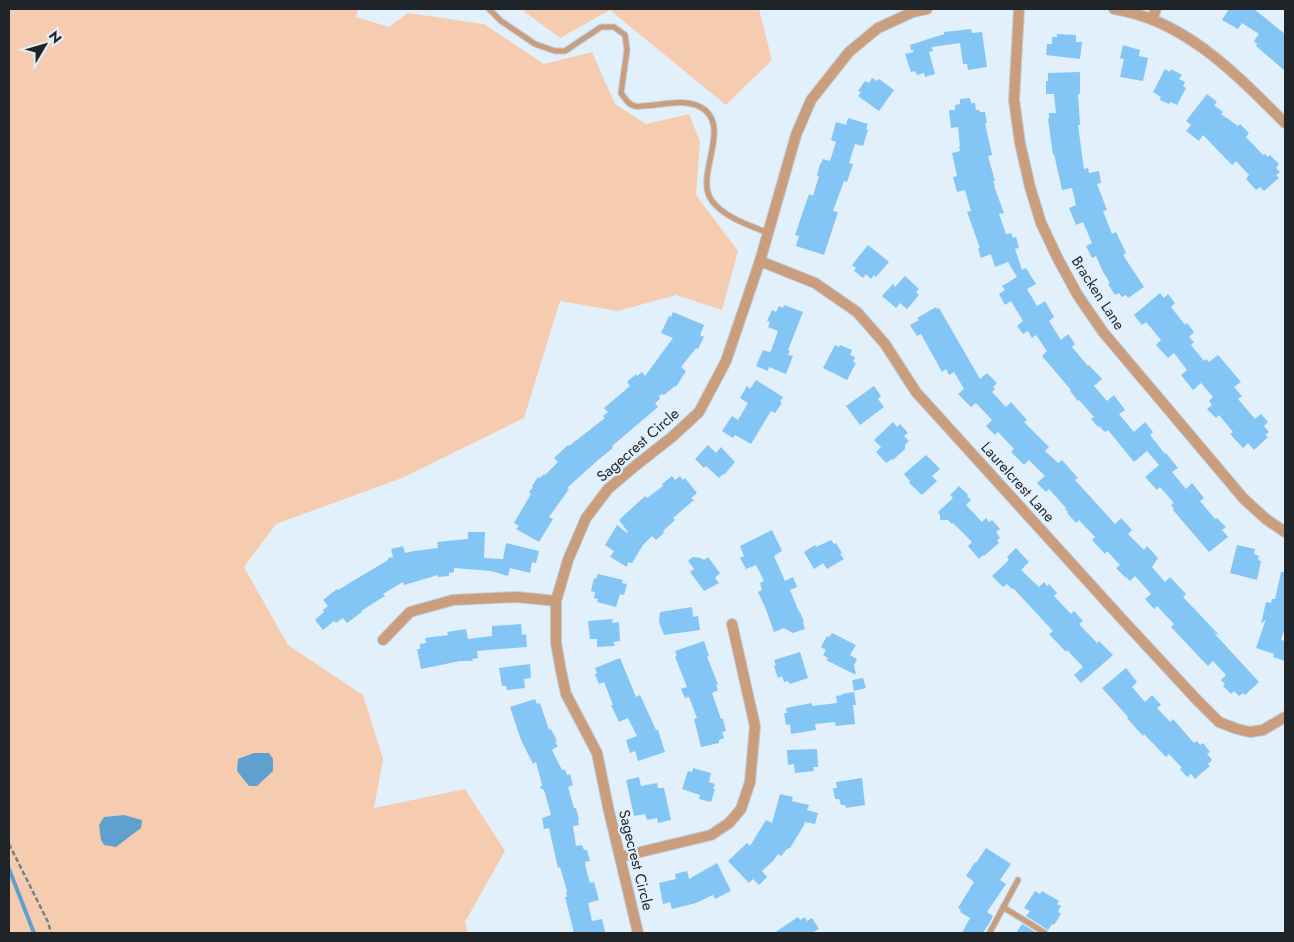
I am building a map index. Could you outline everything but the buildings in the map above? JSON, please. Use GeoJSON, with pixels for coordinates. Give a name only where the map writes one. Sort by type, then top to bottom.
{"type":"FeatureCollection","features":[{"type":"Feature","properties":{"kind":"street","name":"Sagecrest Circle"},"geometry":{"type":"LineString","coordinates":[[638,933],[596,753],[566,694],[556,643],[556,601],[568,560],[586,518],[608,489],[672,437],[698,412],[726,361],[760,261],[796,135],[811,100],[849,52],[878,28],[913,12],[927,9]]}},
{"type":"Feature","properties":{"kind":"street","name":"Bracken Lane"},"geometry":{"type":"LineString","coordinates":[[1019,9],[1014,100],[1020,143],[1041,223],[1057,257],[1077,294],[1103,332],[1244,499],[1266,520],[1285,532]]}},
{"type":"Feature","properties":{"kind":"street"},"geometry":{"type":"LineString","coordinates":[[1114,9],[1140,11],[1193,40],[1221,61],[1285,123]]}},
{"type":"Feature","properties":{"kind":"street"},"geometry":{"type":"LineString","coordinates":[[1152,19],[1156,9]]}},
{"type":"Feature","properties":{"kind":"street","name":"Laurelcrest Lane"},"geometry":{"type":"LineString","coordinates":[[760,261],[815,283],[857,312],[885,344],[916,392],[1196,700],[1219,722],[1250,732],[1263,730],[1285,717]]}},
{"type":"Feature","properties":{"kind":"street"},"geometry":{"type":"LineString","coordinates":[[383,640],[410,612],[453,600],[518,597],[556,601]]}},
{"type":"Feature","properties":{"kind":"street"},"geometry":{"type":"LineString","coordinates":[[620,857],[711,834],[729,823],[741,809],[750,782],[755,726],[732,624]]}},
{"type":"Feature","properties":{"kind":"lane"},"geometry":{"type":"LineString","coordinates":[[489,9],[501,21],[535,44],[555,51],[565,51],[601,27],[614,27],[625,35],[627,50],[622,93],[628,102],[634,106],[692,103],[705,110],[714,125],[707,180],[708,194],[712,202],[723,212],[768,234]]}},
{"type":"Feature","properties":{"kind":"lane"},"geometry":{"type":"LineString","coordinates":[[990,932],[1018,880]]}},
{"type":"Feature","properties":{"kind":"lane"},"geometry":{"type":"LineString","coordinates":[[1003,907],[1045,933]]}},
{"type":"Feature","properties":{"kind":"path"},"geometry":{"type":"LineString","coordinates":[[9,844],[48,922],[51,933]]}},
{"type":"Feature","properties":{"kind":"shaded area"},"geometry":{"type":"Polygon","coordinates":[[[9,9],[358,9],[356,17],[389,27],[408,13],[484,24],[544,64],[592,52],[615,104],[646,124],[689,114],[700,141],[696,195],[738,251],[722,310],[676,295],[618,311],[560,301],[524,418],[402,478],[276,524],[244,567],[288,645],[363,695],[383,759],[374,808],[465,789],[505,851],[465,922],[468,933],[9,933],[9,9]]]}},
{"type":"Feature","properties":{"kind":"shaded area"},"geometry":{"type":"Polygon","coordinates":[[[521,9],[759,9],[772,60],[726,105],[610,10],[560,38],[521,9]]]}},
{"type":"Feature","properties":{"kind":"water"},"geometry":{"type":"Polygon","coordinates":[[[254,753],[269,753],[273,759],[273,771],[257,786],[249,786],[237,771],[238,759],[254,753]]]}},
{"type":"Feature","properties":{"kind":"water"},"geometry":{"type":"Polygon","coordinates":[[[124,815],[142,820],[141,828],[116,847],[104,845],[101,840],[99,825],[104,817],[124,815]]]}},
{"type":"Feature","properties":{"kind":"waterway"},"geometry":{"type":"LineString","coordinates":[[9,869],[34,933]]}}]}
